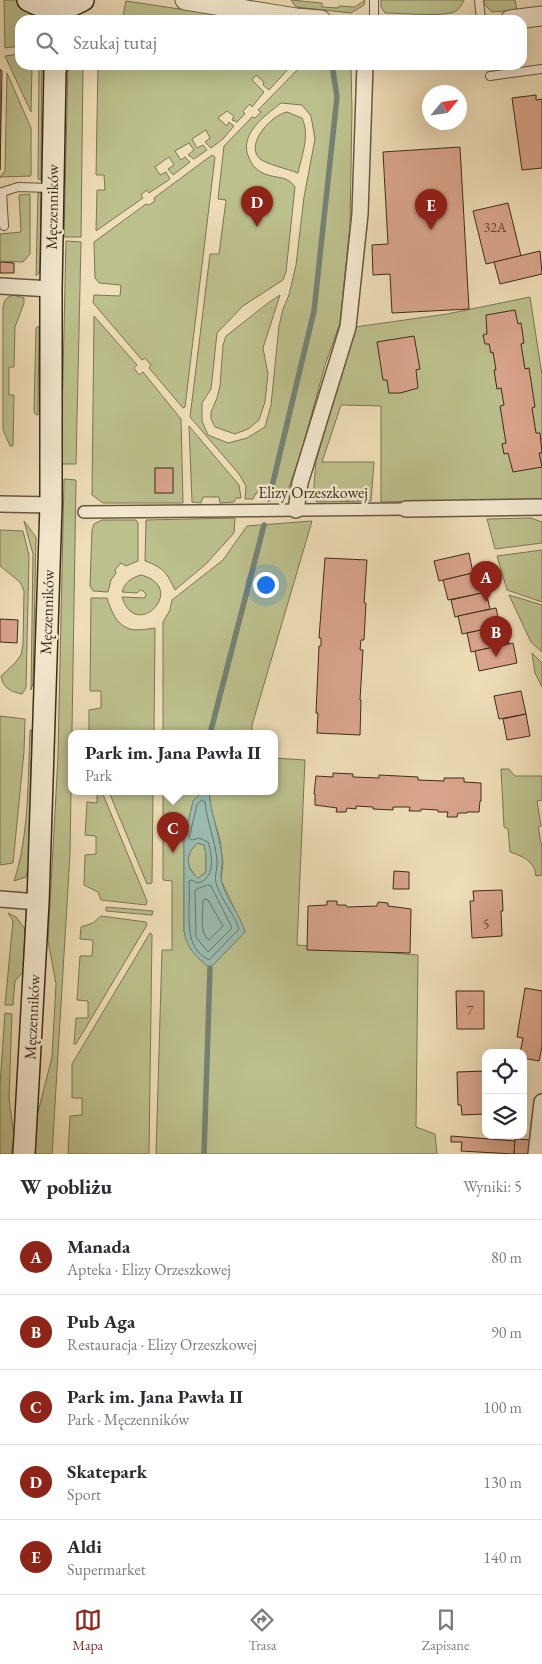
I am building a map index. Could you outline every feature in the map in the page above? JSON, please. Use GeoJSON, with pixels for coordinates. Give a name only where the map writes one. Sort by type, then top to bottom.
{"type":"FeatureCollection","features":[{"type":"Feature","properties":{"kind":"main road"},"geometry":{"type":"LineString","coordinates":[[38,9],[73,9]]}},
{"type":"Feature","properties":{"kind":"main road","name":"Męczenników"},"geometry":{"type":"LineString","coordinates":[[24,1154],[38,902],[51,505],[51,289],[55,70]]}},
{"type":"Feature","properties":{"kind":"street"},"geometry":{"type":"LineString","coordinates":[[185,0],[278,15]]}},
{"type":"Feature","properties":{"kind":"street"},"geometry":{"type":"LineString","coordinates":[[527,18],[542,16]]}},
{"type":"Feature","properties":{"kind":"street"},"geometry":{"type":"LineString","coordinates":[[296,510],[300,483],[348,327],[360,214],[365,70]]}},
{"type":"Feature","properties":{"kind":"street"},"geometry":{"type":"LineString","coordinates":[[0,286],[51,289]]}},
{"type":"Feature","properties":{"kind":"street"},"geometry":{"type":"LineString","coordinates":[[0,504],[51,505]]}},
{"type":"Feature","properties":{"kind":"street","name":"Elizy Orzeszkowej"},"geometry":{"type":"LineString","coordinates":[[84,512],[542,507]]}},
{"type":"Feature","properties":{"kind":"street"},"geometry":{"type":"LineString","coordinates":[[0,899],[38,902]]}},
{"type":"Feature","properties":{"kind":"street"},"geometry":{"type":"LineString","coordinates":[[536,1154],[542,1102]]}},
{"type":"Feature","properties":{"kind":"lane"},"geometry":{"type":"LineString","coordinates":[[374,0],[374,15]]}},
{"type":"Feature","properties":{"kind":"lane"},"geometry":{"type":"LineString","coordinates":[[479,0],[480,15]]}},
{"type":"Feature","properties":{"kind":"lane"},"geometry":{"type":"LineString","coordinates":[[490,76],[542,69]]}},
{"type":"Feature","properties":{"kind":"lane"},"geometry":{"type":"LineString","coordinates":[[4,226],[2,192],[18,187],[52,189]]}},
{"type":"Feature","properties":{"kind":"green space"},"geometry":{"type":"Polygon","coordinates":[[[4,0],[24,0],[30,15],[15,15],[15,47],[5,48],[4,0]]]}},
{"type":"Feature","properties":{"kind":"green space"},"geometry":{"type":"Polygon","coordinates":[[[291,0],[322,3],[322,7],[338,8],[339,6],[355,7],[365,0],[364,5],[351,13],[296,7],[291,0]]]}},
{"type":"Feature","properties":{"kind":"green space"},"geometry":{"type":"Polygon","coordinates":[[[381,0],[464,0],[454,12],[431,15],[385,13],[381,7],[381,0]]]}},
{"type":"Feature","properties":{"kind":"green space"},"geometry":{"type":"Polygon","coordinates":[[[484,0],[515,0],[517,10],[492,12],[484,4],[484,0]]]}},
{"type":"Feature","properties":{"kind":"green space"},"geometry":{"type":"Polygon","coordinates":[[[126,1],[220,15],[123,15],[126,1]]]}},
{"type":"Feature","properties":{"kind":"green space"},"geometry":{"type":"Polygon","coordinates":[[[15,55],[15,70],[32,70],[31,112],[5,56],[15,55]]]}},
{"type":"Feature","properties":{"kind":"green space"},"geometry":{"type":"Polygon","coordinates":[[[39,70],[42,70],[41,180],[38,179],[39,70]]]}},
{"type":"Feature","properties":{"kind":"green space"},"geometry":{"type":"Polygon","coordinates":[[[68,70],[83,70],[81,237],[64,237],[68,70]]]}},
{"type":"Feature","properties":{"kind":"green space"},"geometry":{"type":"Polygon","coordinates":[[[98,70],[287,70],[269,90],[256,75],[252,80],[264,92],[252,107],[250,104],[243,111],[245,114],[237,122],[232,120],[234,116],[227,111],[218,118],[227,126],[229,122],[234,126],[223,139],[211,148],[205,142],[210,138],[206,130],[192,139],[197,148],[203,145],[207,150],[194,159],[188,155],[194,150],[189,143],[175,151],[181,160],[185,157],[190,162],[173,175],[168,169],[174,165],[169,157],[155,167],[160,175],[166,172],[170,179],[149,193],[147,190],[141,195],[143,198],[96,231],[97,190],[105,190],[104,175],[96,175],[98,70]]]}},
{"type":"Feature","properties":{"kind":"green space"},"geometry":{"type":"Polygon","coordinates":[[[297,70],[351,70],[350,225],[340,323],[325,365],[301,453],[285,499],[273,500],[277,493],[256,493],[253,499],[245,499],[246,486],[239,474],[190,417],[210,254],[219,254],[226,200],[218,199],[224,146],[252,117],[255,118],[261,112],[258,110],[297,70]],[[281,103],[255,126],[247,141],[249,158],[255,168],[269,176],[289,181],[295,187],[286,272],[283,280],[243,306],[217,333],[211,389],[202,403],[202,421],[208,435],[228,443],[247,438],[265,427],[271,405],[279,326],[296,265],[304,197],[315,139],[311,116],[302,105],[281,103]]]}},
{"type":"Feature","properties":{"kind":"green space"},"geometry":{"type":"Polygon","coordinates":[[[7,73],[31,128],[31,176],[0,177],[5,171],[7,73]]]}},
{"type":"Feature","properties":{"kind":"green space"},"geometry":{"type":"Polygon","coordinates":[[[287,112],[302,118],[304,125],[305,138],[298,173],[262,160],[256,152],[258,137],[262,130],[268,123],[287,112]]]}},
{"type":"Feature","properties":{"kind":"green space"},"geometry":{"type":"Polygon","coordinates":[[[212,155],[215,157],[185,407],[183,408],[149,368],[151,365],[145,358],[142,360],[93,303],[94,295],[120,296],[121,285],[99,283],[95,278],[94,242],[146,204],[149,205],[155,201],[154,198],[212,155]]]}},
{"type":"Feature","properties":{"kind":"green space"},"geometry":{"type":"Polygon","coordinates":[[[38,192],[41,193],[40,266],[39,273],[36,276],[38,192]]]}},
{"type":"Feature","properties":{"kind":"green space"},"geometry":{"type":"Polygon","coordinates":[[[30,194],[30,254],[23,262],[0,261],[0,234],[21,232],[19,195],[30,194]]]}},
{"type":"Feature","properties":{"kind":"green space"},"geometry":{"type":"Polygon","coordinates":[[[66,241],[81,242],[76,464],[61,464],[66,241]]]}},
{"type":"Feature","properties":{"kind":"green space"},"geometry":{"type":"Polygon","coordinates":[[[13,295],[24,298],[24,303],[15,327],[14,367],[9,367],[9,395],[14,395],[13,446],[10,446],[3,430],[3,305],[8,297],[13,295]]]}},
{"type":"Feature","properties":{"kind":"green space"},"geometry":{"type":"Polygon","coordinates":[[[280,295],[263,348],[268,374],[265,402],[259,420],[248,429],[235,434],[215,427],[211,419],[211,412],[220,386],[223,345],[226,336],[280,295]]]}},
{"type":"Feature","properties":{"kind":"green space"},"geometry":{"type":"Polygon","coordinates":[[[530,297],[542,375],[542,499],[381,502],[381,406],[341,405],[322,462],[374,462],[371,501],[317,502],[313,497],[316,461],[355,327],[447,314],[530,297]]]}},
{"type":"Feature","properties":{"kind":"green space"},"geometry":{"type":"Polygon","coordinates":[[[94,316],[137,365],[134,368],[139,375],[143,372],[181,419],[183,503],[103,503],[92,495],[94,316]]]}},
{"type":"Feature","properties":{"kind":"green space"},"geometry":{"type":"Polygon","coordinates":[[[39,326],[38,415],[34,411],[36,328],[39,326]]]}},
{"type":"Feature","properties":{"kind":"green space"},"geometry":{"type":"Polygon","coordinates":[[[189,426],[239,485],[241,498],[236,498],[234,502],[220,503],[219,497],[203,497],[201,503],[192,502],[189,426]]]}},
{"type":"Feature","properties":{"kind":"green space"},"geometry":{"type":"Polygon","coordinates":[[[64,479],[76,480],[72,730],[68,730],[68,795],[71,795],[70,854],[52,1154],[35,1154],[37,1116],[52,1057],[56,984],[48,941],[58,757],[64,479]]]}},
{"type":"Feature","properties":{"kind":"green space"},"geometry":{"type":"Polygon","coordinates":[[[235,518],[234,533],[206,564],[175,590],[164,571],[145,561],[146,520],[235,518]]]}},
{"type":"Feature","properties":{"kind":"green space"},"geometry":{"type":"Polygon","coordinates":[[[531,518],[542,522],[542,543],[495,549],[487,519],[531,518]]]}},
{"type":"Feature","properties":{"kind":"green space"},"geometry":{"type":"Polygon","coordinates":[[[102,520],[136,520],[138,523],[138,561],[126,566],[121,563],[115,570],[116,573],[111,580],[108,592],[93,591],[90,586],[92,530],[94,524],[102,520]]]}},
{"type":"Feature","properties":{"kind":"green space"},"geometry":{"type":"Polygon","coordinates":[[[24,521],[36,537],[33,683],[31,690],[33,554],[24,521]]]}},
{"type":"Feature","properties":{"kind":"green space"},"geometry":{"type":"Polygon","coordinates":[[[312,521],[252,730],[163,730],[163,622],[170,610],[172,600],[223,560],[247,526],[312,521]]]}},
{"type":"Feature","properties":{"kind":"green space"},"geometry":{"type":"Polygon","coordinates":[[[0,530],[23,531],[29,555],[26,688],[22,694],[8,689],[1,676],[21,655],[23,645],[24,591],[20,582],[0,566],[0,530]]]}},
{"type":"Feature","properties":{"kind":"green space"},"geometry":{"type":"Polygon","coordinates":[[[542,550],[542,602],[507,590],[497,556],[542,550]]]}},
{"type":"Feature","properties":{"kind":"green space"},"geometry":{"type":"Polygon","coordinates":[[[141,575],[155,581],[160,590],[160,599],[155,608],[147,613],[138,615],[129,610],[122,597],[145,598],[146,594],[140,590],[137,593],[122,592],[129,581],[141,575]]]}},
{"type":"Feature","properties":{"kind":"green space"},"geometry":{"type":"Polygon","coordinates":[[[509,595],[542,605],[542,652],[531,642],[509,595]]]}},
{"type":"Feature","properties":{"kind":"green space"},"geometry":{"type":"Polygon","coordinates":[[[91,598],[107,598],[118,621],[125,627],[136,630],[155,628],[154,730],[89,730],[89,710],[101,708],[101,691],[90,691],[91,598]]]}},
{"type":"Feature","properties":{"kind":"green space"},"geometry":{"type":"Polygon","coordinates":[[[532,653],[542,663],[542,687],[535,673],[532,653]]]}},
{"type":"Feature","properties":{"kind":"green space"},"geometry":{"type":"Polygon","coordinates":[[[0,716],[25,719],[24,752],[13,863],[0,865],[0,716]]]}},
{"type":"Feature","properties":{"kind":"green space"},"geometry":{"type":"Polygon","coordinates":[[[30,730],[32,730],[29,864],[26,877],[14,881],[23,846],[30,730]]]}},
{"type":"Feature","properties":{"kind":"green space"},"geometry":{"type":"Polygon","coordinates":[[[278,758],[305,760],[297,945],[418,955],[416,1127],[435,1134],[437,1154],[156,1154],[162,950],[172,950],[172,881],[163,880],[163,795],[199,795],[193,802],[184,840],[184,931],[210,968],[245,932],[221,880],[223,863],[220,840],[211,809],[209,795],[278,795],[278,758]]]}},
{"type":"Feature","properties":{"kind":"green space"},"geometry":{"type":"Polygon","coordinates":[[[501,769],[509,769],[515,776],[542,776],[542,800],[537,801],[541,826],[538,827],[542,848],[542,875],[536,876],[530,863],[523,857],[510,852],[508,829],[504,827],[501,769]]]}},
{"type":"Feature","properties":{"kind":"green space"},"geometry":{"type":"Polygon","coordinates":[[[97,795],[103,795],[147,901],[146,905],[101,900],[98,892],[84,885],[85,855],[96,854],[96,836],[85,835],[87,802],[97,803],[97,795]]]}},
{"type":"Feature","properties":{"kind":"green space"},"geometry":{"type":"Polygon","coordinates":[[[110,795],[153,795],[152,883],[147,884],[110,795]]]}},
{"type":"Feature","properties":{"kind":"green space"},"geometry":{"type":"Polygon","coordinates":[[[198,843],[204,845],[206,872],[198,878],[191,869],[188,860],[191,851],[198,843]]]}},
{"type":"Feature","properties":{"kind":"green space"},"geometry":{"type":"Polygon","coordinates":[[[106,907],[153,911],[152,915],[106,911],[106,907]]]}},
{"type":"Feature","properties":{"kind":"green space"},"geometry":{"type":"Polygon","coordinates":[[[8,913],[16,917],[25,929],[23,972],[15,981],[13,1005],[5,1005],[13,921],[8,913]]]}},
{"type":"Feature","properties":{"kind":"green space"},"geometry":{"type":"Polygon","coordinates":[[[101,916],[146,922],[147,925],[76,1044],[74,1044],[76,1018],[88,1018],[88,1001],[77,1000],[80,956],[92,956],[93,940],[80,939],[81,927],[93,923],[101,916]]]}},
{"type":"Feature","properties":{"kind":"green space"},"geometry":{"type":"Polygon","coordinates":[[[150,933],[152,934],[149,1154],[68,1154],[70,1116],[82,1115],[82,1098],[72,1098],[72,1064],[150,933]]]}},
{"type":"Feature","properties":{"kind":"green space"},"geometry":{"type":"Polygon","coordinates":[[[5,1013],[12,1014],[9,1099],[14,1137],[11,1154],[0,1154],[0,1085],[5,1013]]]}},
{"type":"Feature","properties":{"kind":"water"},"geometry":{"type":"Polygon","coordinates":[[[199,795],[209,795],[222,856],[221,880],[245,932],[210,968],[193,952],[185,937],[184,840],[193,801],[199,795]],[[198,843],[189,856],[188,860],[191,870],[198,878],[206,872],[204,845],[198,843]]]}},
{"type":"Feature","properties":{"kind":"building"},"geometry":{"type":"Polygon","coordinates":[[[0,69],[2,71],[0,170],[0,69]]]}},
{"type":"Feature","properties":{"kind":"building"},"geometry":{"type":"Polygon","coordinates":[[[536,95],[536,100],[542,99],[542,168],[522,170],[512,98],[536,95]]]}},
{"type":"Feature","properties":{"kind":"building"},"geometry":{"type":"Polygon","coordinates":[[[460,147],[469,309],[392,313],[390,274],[373,275],[372,245],[388,244],[383,152],[460,147]]]}},
{"type":"Feature","properties":{"kind":"building"},"geometry":{"type":"Polygon","coordinates":[[[508,203],[521,256],[486,264],[473,211],[508,203]]]}},
{"type":"Feature","properties":{"kind":"building"},"geometry":{"type":"Polygon","coordinates":[[[540,251],[542,274],[500,284],[494,262],[540,251]]]}},
{"type":"Feature","properties":{"kind":"building"},"geometry":{"type":"Polygon","coordinates":[[[0,262],[14,263],[14,273],[0,273],[0,262]]]}},
{"type":"Feature","properties":{"kind":"building"},"geometry":{"type":"Polygon","coordinates":[[[515,310],[518,324],[521,323],[524,343],[521,344],[525,369],[529,368],[535,407],[532,408],[536,433],[540,433],[542,453],[539,453],[542,467],[513,472],[508,453],[504,454],[502,444],[506,443],[500,406],[504,405],[501,388],[497,389],[493,352],[491,353],[489,344],[485,344],[483,335],[487,334],[486,315],[515,310]]]}},
{"type":"Feature","properties":{"kind":"building"},"geometry":{"type":"Polygon","coordinates":[[[414,336],[420,369],[416,370],[418,388],[400,393],[389,393],[387,380],[383,380],[377,342],[414,336]]]}},
{"type":"Feature","properties":{"kind":"building"},"geometry":{"type":"Polygon","coordinates":[[[155,468],[173,468],[173,493],[155,493],[155,468]]]}},
{"type":"Feature","properties":{"kind":"building"},"geometry":{"type":"Polygon","coordinates":[[[469,553],[473,573],[439,581],[434,561],[469,553]]]}},
{"type":"Feature","properties":{"kind":"building"},"geometry":{"type":"Polygon","coordinates":[[[325,558],[367,560],[364,640],[361,640],[360,650],[363,650],[360,735],[317,733],[319,646],[321,646],[321,638],[319,638],[325,558]]]}},
{"type":"Feature","properties":{"kind":"building"},"geometry":{"type":"Polygon","coordinates":[[[478,573],[482,593],[448,600],[443,580],[478,573]]]}},
{"type":"Feature","properties":{"kind":"building"},"geometry":{"type":"Polygon","coordinates":[[[486,592],[490,609],[455,617],[451,600],[486,592]]]}},
{"type":"Feature","properties":{"kind":"building"},"geometry":{"type":"Polygon","coordinates":[[[496,608],[500,626],[462,634],[458,616],[496,608]]]}},
{"type":"Feature","properties":{"kind":"building"},"geometry":{"type":"Polygon","coordinates":[[[0,619],[18,620],[17,643],[0,642],[0,619]]]}},
{"type":"Feature","properties":{"kind":"building"},"geometry":{"type":"Polygon","coordinates":[[[505,625],[509,644],[471,652],[467,633],[505,625]]]}},
{"type":"Feature","properties":{"kind":"building"},"geometry":{"type":"Polygon","coordinates":[[[513,643],[517,663],[479,671],[475,651],[513,643]]]}},
{"type":"Feature","properties":{"kind":"building"},"geometry":{"type":"Polygon","coordinates":[[[521,691],[526,714],[499,719],[494,696],[521,691]]]}},
{"type":"Feature","properties":{"kind":"building"},"geometry":{"type":"Polygon","coordinates":[[[526,714],[530,736],[507,740],[503,719],[526,714]]]}},
{"type":"Feature","properties":{"kind":"building"},"geometry":{"type":"Polygon","coordinates":[[[333,773],[353,774],[353,777],[379,778],[379,775],[418,777],[418,780],[444,781],[444,778],[464,778],[464,782],[481,783],[479,812],[458,813],[457,817],[447,817],[448,812],[438,812],[438,810],[421,809],[421,811],[409,811],[410,807],[393,807],[393,810],[356,806],[356,809],[347,808],[346,812],[336,812],[337,808],[315,805],[314,794],[316,776],[333,777],[333,773]]]}},
{"type":"Feature","properties":{"kind":"building"},"geometry":{"type":"Polygon","coordinates":[[[394,871],[409,872],[409,889],[393,889],[394,871]]]}},
{"type":"Feature","properties":{"kind":"building"},"geometry":{"type":"Polygon","coordinates":[[[502,890],[502,936],[472,938],[470,901],[474,901],[473,891],[502,890]]]}},
{"type":"Feature","properties":{"kind":"building"},"geometry":{"type":"Polygon","coordinates":[[[327,901],[337,901],[337,905],[346,905],[347,907],[377,906],[378,902],[388,903],[388,906],[411,909],[410,953],[307,950],[308,906],[327,905],[327,901]]]}},
{"type":"Feature","properties":{"kind":"building"},"geometry":{"type":"Polygon","coordinates":[[[525,988],[542,991],[542,1046],[539,1061],[527,1059],[527,1049],[521,1049],[523,1038],[517,1037],[525,988]]]}},
{"type":"Feature","properties":{"kind":"building"},"geometry":{"type":"Polygon","coordinates":[[[456,991],[484,991],[484,1029],[457,1029],[456,991]]]}},
{"type":"Feature","properties":{"kind":"building"},"geometry":{"type":"Polygon","coordinates":[[[482,1071],[482,1114],[462,1115],[461,1105],[458,1105],[457,1072],[482,1071]]]}},
{"type":"Feature","properties":{"kind":"building"},"geometry":{"type":"Polygon","coordinates":[[[451,1136],[515,1141],[514,1154],[461,1151],[462,1142],[451,1142],[451,1136]]]}},
{"type":"Feature","properties":{"kind":"building"},"geometry":{"type":"Polygon","coordinates":[[[515,1139],[533,1140],[532,1154],[514,1154],[515,1139]]]}},
{"type":"Feature","properties":{"kind":"waterway"},"geometry":{"type":"LineString","coordinates":[[269,499],[314,311],[337,97],[333,70]]}},
{"type":"Feature","properties":{"kind":"waterway"},"geometry":{"type":"LineString","coordinates":[[211,730],[264,525]]}},
{"type":"Feature","properties":{"kind":"waterway"},"geometry":{"type":"LineString","coordinates":[[204,1154],[210,968]]}},
{"type":"Feature","properties":{"kind":"place","name":"Skatepark"},"geometry":{"type":"Point","coordinates":[257,227]}},
{"type":"Feature","properties":{"kind":"place","name":"Aldi"},"geometry":{"type":"Point","coordinates":[431,230]}},
{"type":"Feature","properties":{"kind":"place","name":"Manada"},"geometry":{"type":"Point","coordinates":[486,602]}},
{"type":"Feature","properties":{"kind":"place","name":"Pub Aga"},"geometry":{"type":"Point","coordinates":[496,657]}},
{"type":"Feature","properties":{"kind":"place","name":"Park im. Jana Pawła II"},"geometry":{"type":"Point","coordinates":[173,853]}}]}
